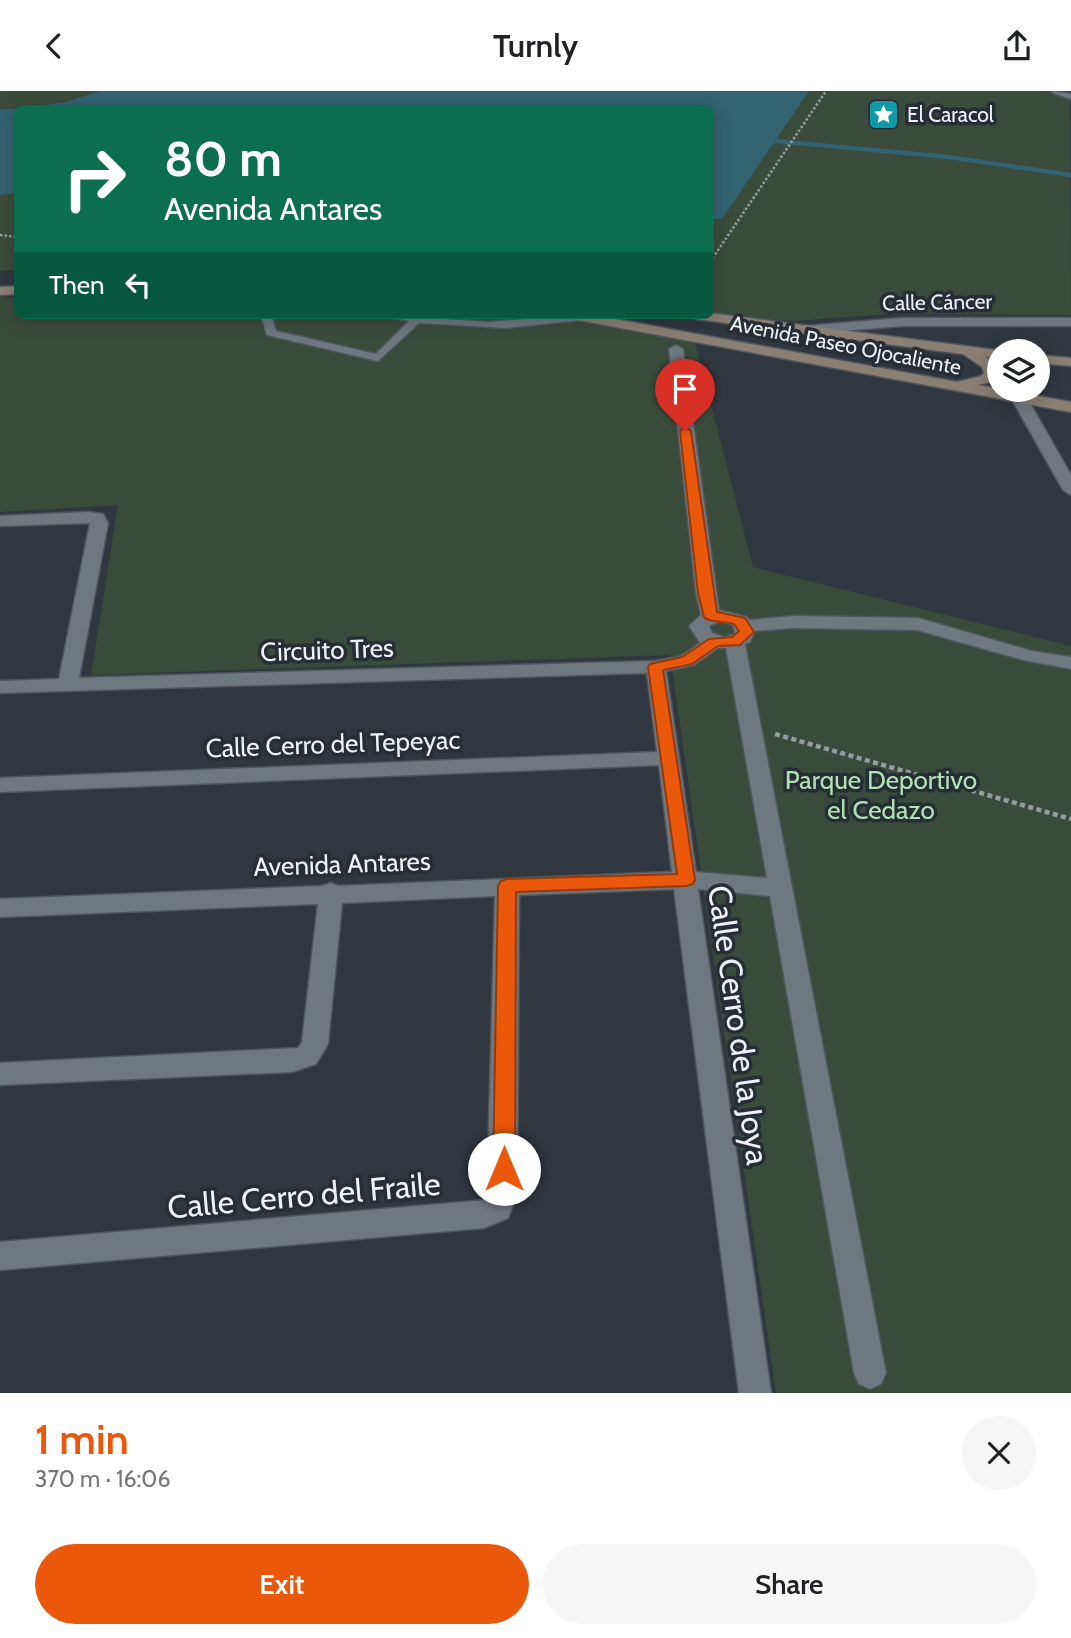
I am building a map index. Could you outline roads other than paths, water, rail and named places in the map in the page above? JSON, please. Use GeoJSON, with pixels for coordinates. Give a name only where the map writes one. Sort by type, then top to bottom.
{"type":"FeatureCollection","features":[{"type":"Feature","properties":{"kind":"main road","name":"Avenida Paseo Ojocaliente"},"geometry":{"type":"LineString","coordinates":[[714,317],[987,353]]}},
{"type":"Feature","properties":{"kind":"main road","name":"Avenida Paseo Ojocaliente"},"geometry":{"type":"LineString","coordinates":[[593,319],[987,390]]}},
{"type":"Feature","properties":{"kind":"main road"},"geometry":{"type":"LineString","coordinates":[[952,386],[972,384],[986,379],[991,373],[988,365],[964,350]]}},
{"type":"Feature","properties":{"kind":"main road"},"geometry":{"type":"LineString","coordinates":[[1050,360],[1071,362]]}},
{"type":"Feature","properties":{"kind":"main road"},"geometry":{"type":"LineString","coordinates":[[1050,371],[1071,369]]}},
{"type":"Feature","properties":{"kind":"main road","name":"Avenida Paseo Ojocaliente"},"geometry":{"type":"LineString","coordinates":[[1050,402],[1071,407]]}},
{"type":"Feature","properties":{"kind":"street","name":"Calle Cáncer"},"geometry":{"type":"LineString","coordinates":[[805,330],[902,322],[1071,322]]}},
{"type":"Feature","properties":{"kind":"street"},"geometry":{"type":"LineString","coordinates":[[655,331],[676,349],[705,593],[711,617]]}},
{"type":"Feature","properties":{"kind":"street"},"geometry":{"type":"LineString","coordinates":[[676,349],[698,338]]}},
{"type":"Feature","properties":{"kind":"street"},"geometry":{"type":"LineString","coordinates":[[1021,402],[1071,489]]}},
{"type":"Feature","properties":{"kind":"street"},"geometry":{"type":"LineString","coordinates":[[0,521],[97,518],[99,523],[68,683]]}},
{"type":"Feature","properties":{"kind":"street"},"geometry":{"type":"LineString","coordinates":[[870,1373],[732,637],[731,617],[711,617],[699,626],[700,632],[732,637],[794,622],[918,624],[1030,656],[1071,663]]}},
{"type":"Feature","properties":{"kind":"street","name":"Circuito Tres"},"geometry":{"type":"LineString","coordinates":[[0,687],[656,667],[687,661],[732,637]]}},
{"type":"Feature","properties":{"kind":"street","name":"Calle Cerro de la Joya"},"geometry":{"type":"LineString","coordinates":[[656,667],[755,1393]]}},
{"type":"Feature","properties":{"kind":"street","name":"Calle Cerro del Tepeyac"},"geometry":{"type":"LineString","coordinates":[[0,785],[669,758]]}},
{"type":"Feature","properties":{"kind":"street","name":"Avenida Antares"},"geometry":{"type":"LineString","coordinates":[[0,908],[331,892],[686,880],[780,888]]}},
{"type":"Feature","properties":{"kind":"street","name":"Calle Cerro del Fraile"},"geometry":{"type":"LineString","coordinates":[[0,1256],[484,1215],[498,1209],[503,1195],[507,886]]}},
{"type":"Feature","properties":{"kind":"street"},"geometry":{"type":"LineString","coordinates":[[0,1074],[292,1061],[307,1056],[315,1044],[331,892]]}},
{"type":"Feature","properties":{"kind":"lane"},"geometry":{"type":"LineString","coordinates":[[1056,91],[1071,97]]}},
{"type":"Feature","properties":{"kind":"lane"},"geometry":{"type":"LineString","coordinates":[[267,319],[271,333],[378,358],[416,320]]}},
{"type":"Feature","properties":{"kind":"lane"},"geometry":{"type":"LineString","coordinates":[[410,319],[520,324],[556,319]]}},
{"type":"Feature","properties":{"kind":"water"},"geometry":{"type":"Polygon","coordinates":[[[100,91],[809,91],[722,219],[714,219],[714,105],[45,105],[66,102],[100,91]]]}},
{"type":"Feature","properties":{"kind":"water"},"geometry":{"type":"Polygon","coordinates":[[[0,109],[14,109],[14,193],[0,195],[0,109]]]}},
{"type":"Feature","properties":{"kind":"waterway"},"geometry":{"type":"LineString","coordinates":[[775,141],[949,157],[1071,175]]}},
{"type":"Feature","properties":{"kind":"place","name":"El Caracol"},"geometry":{"type":"Point","coordinates":[884,114]}},
{"type":"Feature","properties":{"kind":"park label","name":"Parque Deportivo el Cedazo"},"geometry":{"type":"Point","coordinates":[881,794]}}]}
